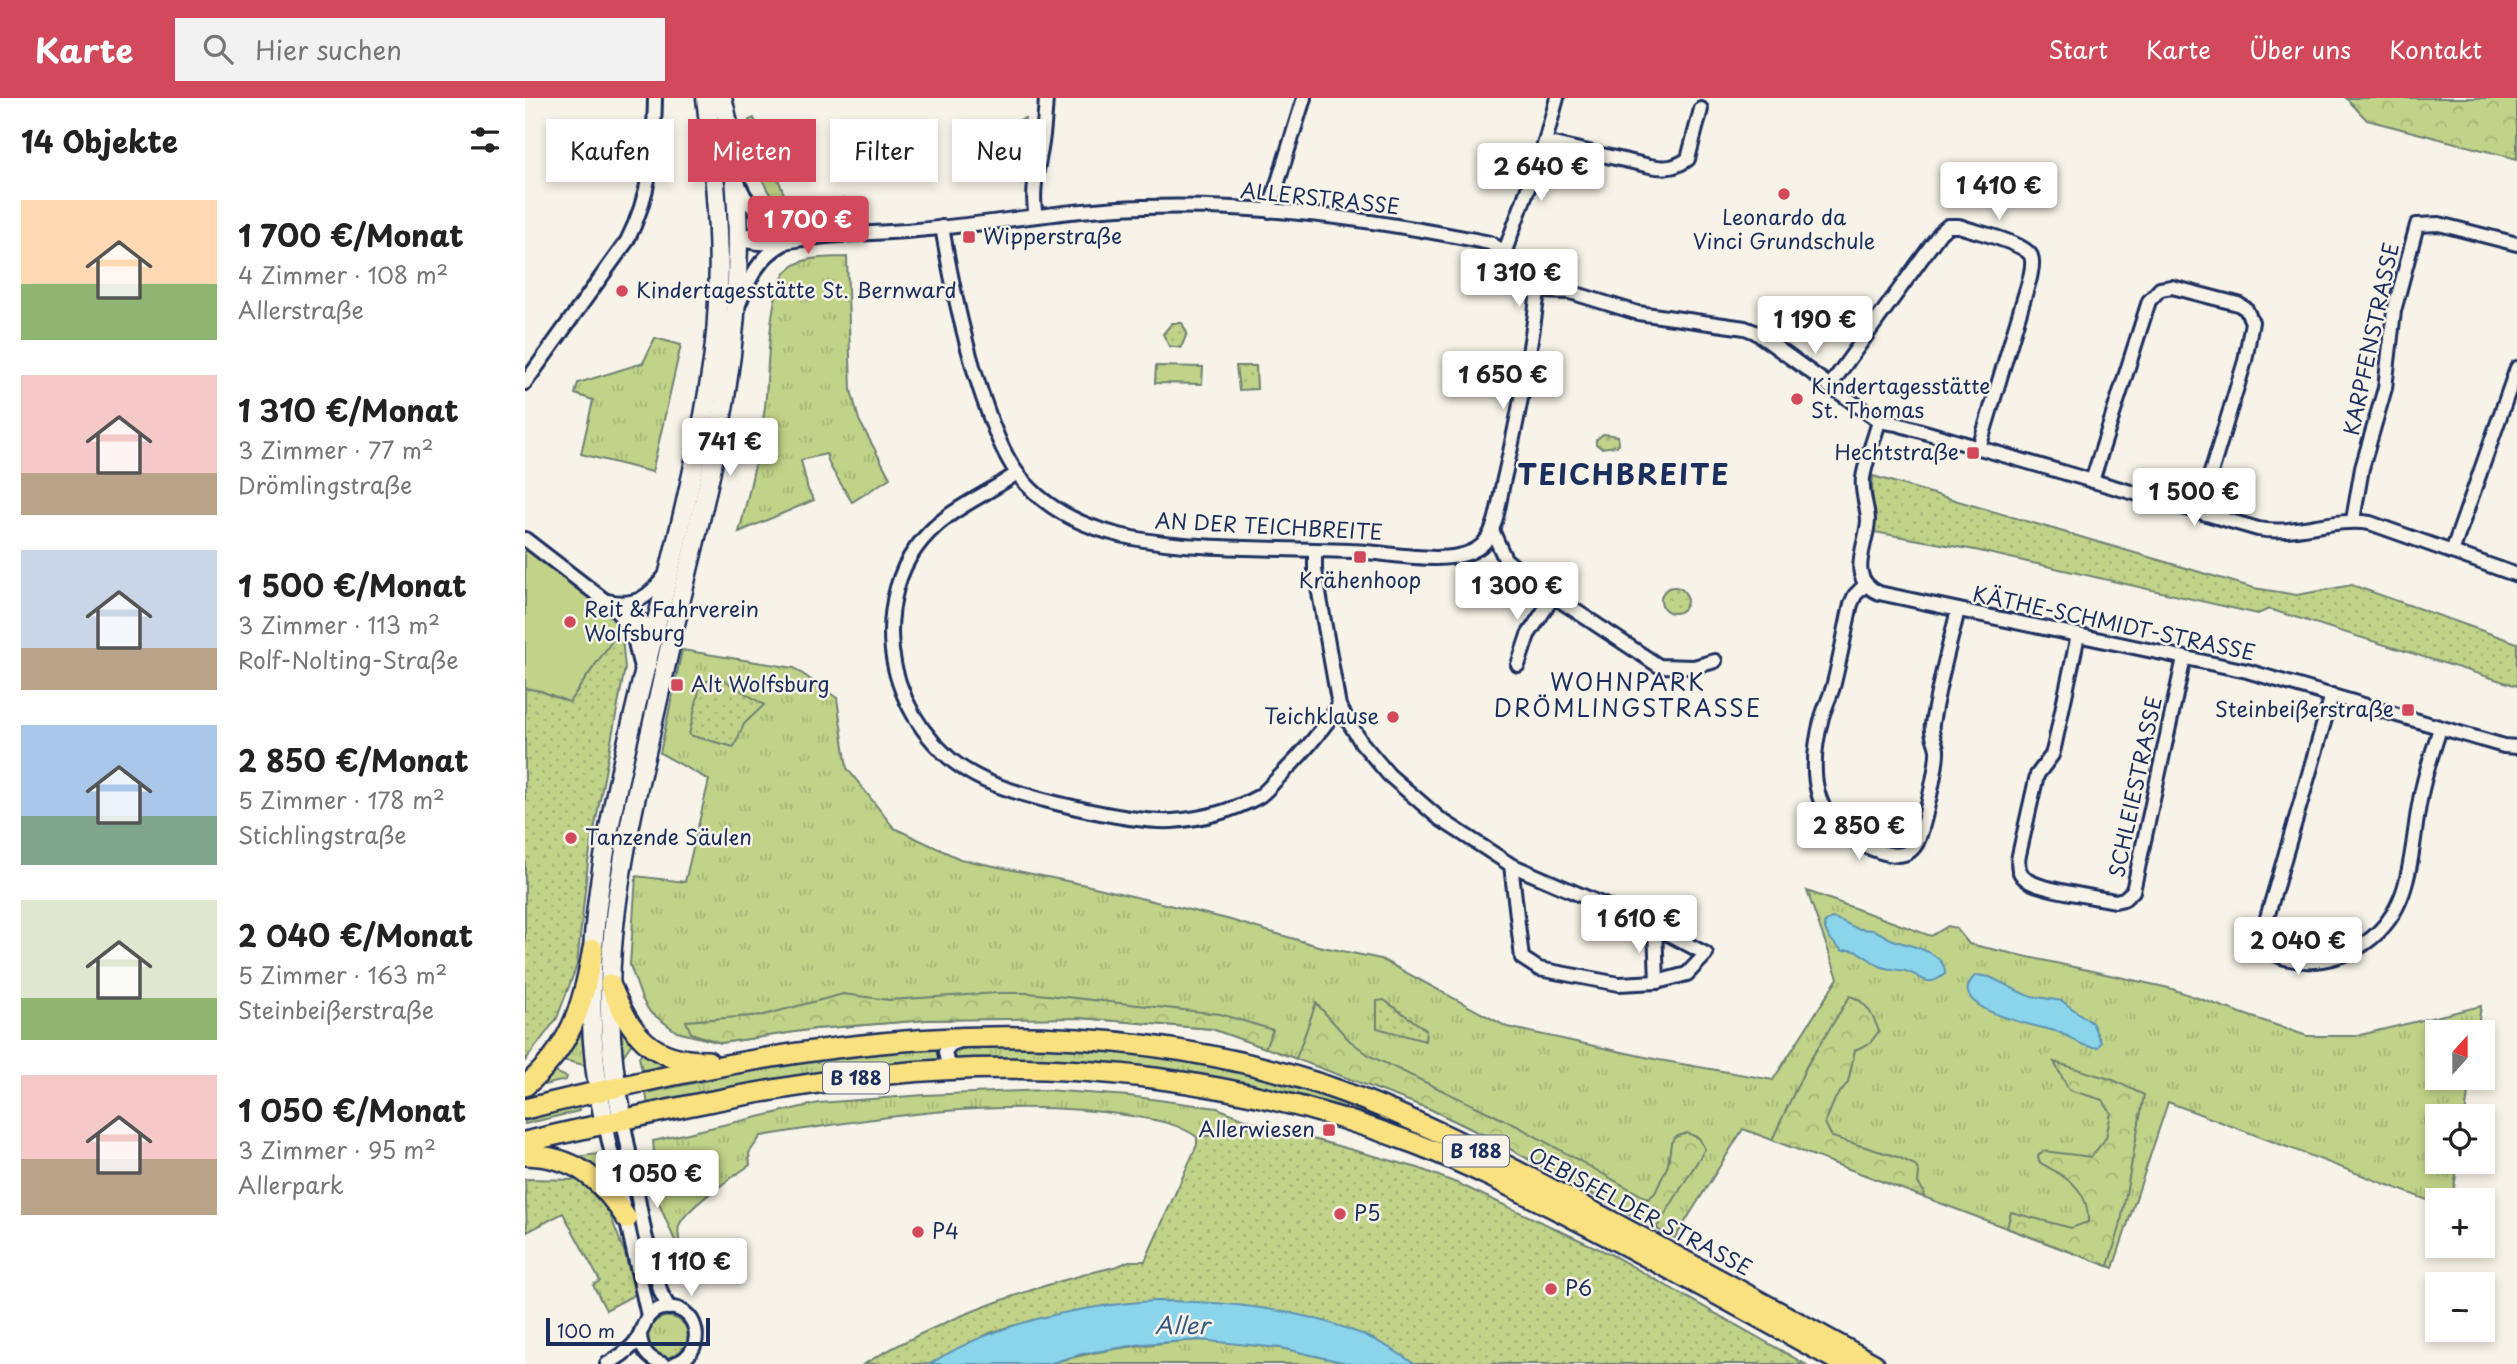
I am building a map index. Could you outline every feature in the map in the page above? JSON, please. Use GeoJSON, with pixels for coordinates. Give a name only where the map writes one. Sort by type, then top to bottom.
{"type":"FeatureCollection","features":[{"type":"Feature","properties":{"kind":"main road"},"geometry":{"type":"LineString","coordinates":[[525,1086],[550,1063],[568,1036],[585,993],[593,949]]}},
{"type":"Feature","properties":{"kind":"main road"},"geometry":{"type":"LineString","coordinates":[[610,984],[635,1031],[650,1046],[668,1057],[688,1062],[747,1061]]}},
{"type":"Feature","properties":{"kind":"main road","name":"OEBISFELDER STRASSE"},"geometry":{"type":"LineString","coordinates":[[747,1061],[889,1041],[970,1036],[1071,1038],[1149,1045],[1270,1070],[1329,1088],[1423,1124],[1654,1244],[1874,1364]]}},
{"type":"Feature","properties":{"kind":"main road","name":"B 188"},"geometry":{"type":"LineString","coordinates":[[525,1109],[747,1061]]}},
{"type":"Feature","properties":{"kind":"main road","name":"OEBISFELDER STRASSE"},"geometry":{"type":"LineString","coordinates":[[525,1142],[713,1100],[826,1082],[956,1069],[1058,1070],[1143,1077],[1216,1088],[1369,1128],[1461,1163],[1659,1262],[1844,1364]]}},
{"type":"Feature","properties":{"kind":"main road"},"geometry":{"type":"LineString","coordinates":[[525,1155],[565,1162],[588,1173],[611,1195],[627,1219]]}},
{"type":"Feature","properties":{"kind":"street"},"geometry":{"type":"LineString","coordinates":[[525,383],[529,365],[627,242],[640,216],[647,194],[655,98]]}},
{"type":"Feature","properties":{"kind":"street"},"geometry":{"type":"LineString","coordinates":[[669,1308],[661,1293],[607,1090],[593,1048],[593,949],[602,864],[615,793],[696,455],[710,384],[717,316],[719,239],[716,180],[706,98]]}},
{"type":"Feature","properties":{"kind":"street"},"geometry":{"type":"LineString","coordinates":[[722,98],[726,119]]}},
{"type":"Feature","properties":{"kind":"street"},"geometry":{"type":"LineString","coordinates":[[1036,216],[1033,204],[1035,179],[1046,98]]}},
{"type":"Feature","properties":{"kind":"street"},"geometry":{"type":"LineString","coordinates":[[1269,211],[1304,98]]}},
{"type":"Feature","properties":{"kind":"street"},"geometry":{"type":"LineString","coordinates":[[1505,251],[1545,142],[1557,98]]}},
{"type":"Feature","properties":{"kind":"street"},"geometry":{"type":"LineString","coordinates":[[1545,142],[1650,166],[1676,167],[1688,159],[1702,109]]}},
{"type":"Feature","properties":{"kind":"street"},"geometry":{"type":"LineString","coordinates":[[607,1090],[610,984],[621,871],[633,804],[715,458],[729,385],[739,239],[735,182]]}},
{"type":"Feature","properties":{"kind":"street"},"geometry":{"type":"LineString","coordinates":[[738,182],[755,211],[787,236]]}},
{"type":"Feature","properties":{"kind":"street","name":"ALLERSTRASSE"},"geometry":{"type":"LineString","coordinates":[[739,239],[754,244],[787,236],[824,236],[942,227],[1145,207],[1269,211],[1354,218],[1490,243],[1505,251],[1521,265],[1538,291]]}},
{"type":"Feature","properties":{"kind":"street","name":"KARPFENSTRASSE"},"geometry":{"type":"LineString","coordinates":[[2353,520],[2362,468],[2385,388],[2394,311],[2417,225],[2439,224],[2517,244]]}},
{"type":"Feature","properties":{"kind":"street"},"geometry":{"type":"LineString","coordinates":[[1829,387],[1940,233],[1948,226],[1959,226],[2022,247],[2030,254],[2030,278],[1979,448]]}},
{"type":"Feature","properties":{"kind":"street","name":"AN DER TEICHBREITE"},"geometry":{"type":"LineString","coordinates":[[942,227],[972,368],[996,435],[1017,473],[1037,494],[1065,514],[1094,528],[1126,537],[1187,546],[1360,551],[1447,558],[1477,549],[1492,530]]}},
{"type":"Feature","properties":{"kind":"street","name":"ALLERSTRASSE"},"geometry":{"type":"LineString","coordinates":[[736,311],[760,262],[787,236]]}},
{"type":"Feature","properties":{"kind":"street"},"geometry":{"type":"LineString","coordinates":[[719,239],[739,239]]}},
{"type":"Feature","properties":{"kind":"street"},"geometry":{"type":"LineString","coordinates":[[2092,481],[2149,301],[2160,289],[2172,287],[2238,304],[2246,309],[2252,322],[2245,361],[2199,512]]}},
{"type":"Feature","properties":{"kind":"street"},"geometry":{"type":"LineString","coordinates":[[1715,661],[1694,667],[1659,666],[1553,597],[1506,559],[1492,530],[1523,402],[1538,291],[1570,292],[1638,313],[1677,320],[1735,325],[1755,332],[1879,421],[2278,533],[2353,520],[2370,523],[2517,575]]}},
{"type":"Feature","properties":{"kind":"street"},"geometry":{"type":"LineString","coordinates":[[2452,552],[2517,368]]}},
{"type":"Feature","properties":{"kind":"street"},"geometry":{"type":"LineString","coordinates":[[1879,421],[1862,480],[1868,524],[1860,571],[1865,584],[1851,604],[1834,685],[1823,712],[1814,755],[1814,780],[1822,805],[1838,829],[1864,846],[1886,854],[1904,854],[1910,851],[1920,834],[1937,757],[1932,723],[1958,610]]}},
{"type":"Feature","properties":{"kind":"street"},"geometry":{"type":"LineString","coordinates":[[1017,473],[997,488],[957,508],[938,522],[906,563],[898,584],[891,629],[891,651],[899,681],[908,706],[947,757],[984,780],[1016,791],[1123,817],[1170,821],[1217,814],[1260,796],[1308,748],[1339,706]]}},
{"type":"Feature","properties":{"kind":"street"},"geometry":{"type":"LineString","coordinates":[[525,539],[608,603],[645,623],[654,633]]}},
{"type":"Feature","properties":{"kind":"street"},"geometry":{"type":"LineString","coordinates":[[1315,550],[1315,570],[1339,706],[1360,742],[1389,775],[1440,819],[1511,865],[1655,928],[1706,954],[1688,974],[1657,982],[1619,985],[1539,969],[1522,958],[1511,865]]}},
{"type":"Feature","properties":{"kind":"street"},"geometry":{"type":"LineString","coordinates":[[608,603],[639,601],[655,589],[668,573]]}},
{"type":"Feature","properties":{"kind":"street","name":"KÄTHE-SCHMIDT-STRASSE"},"geometry":{"type":"LineString","coordinates":[[1865,584],[1879,593],[2247,671],[2440,728],[2504,746],[2517,747]]}},
{"type":"Feature","properties":{"kind":"street"},"geometry":{"type":"LineString","coordinates":[[1518,665],[1528,635],[1553,597]]}},
{"type":"Feature","properties":{"kind":"street"},"geometry":{"type":"LineString","coordinates":[[608,603],[629,626],[636,640],[639,664],[644,674]]}},
{"type":"Feature","properties":{"kind":"street"},"geometry":{"type":"LineString","coordinates":[[629,626],[642,633],[672,636]]}},
{"type":"Feature","properties":{"kind":"street","name":"SCHLEIESTRASSE"},"geometry":{"type":"LineString","coordinates":[[2078,635],[2054,748],[2037,775],[2019,855],[2021,874],[2033,884],[2115,901],[2124,899],[2133,891],[2184,658]]}},
{"type":"Feature","properties":{"kind":"street"},"geometry":{"type":"LineString","coordinates":[[2332,695],[2265,928],[2266,945],[2278,956],[2311,961],[2347,954],[2372,938],[2390,920],[2405,888],[2420,801],[2440,728]]}},
{"type":"Feature","properties":{"kind":"street"},"geometry":{"type":"LineString","coordinates":[[602,864],[621,871]]}},
{"type":"Feature","properties":{"kind":"street"},"geometry":{"type":"LineString","coordinates":[[1655,928],[1657,982]]}},
{"type":"Feature","properties":{"kind":"street"},"geometry":{"type":"LineString","coordinates":[[956,1069],[947,1061],[945,1052],[950,1045],[970,1036]]}},
{"type":"Feature","properties":{"kind":"street"},"geometry":{"type":"LineString","coordinates":[[614,1122],[627,1219],[649,1316]]}},
{"type":"Feature","properties":{"kind":"street"},"geometry":{"type":"LineString","coordinates":[[663,1364],[647,1355],[640,1335],[641,1327],[649,1316],[669,1308],[686,1314],[693,1322],[697,1340],[690,1360],[674,1364]]}},
{"type":"Feature","properties":{"kind":"street"},"geometry":{"type":"LineString","coordinates":[[609,1363],[629,1349],[640,1335]]}},
{"type":"Feature","properties":{"kind":"street"},"geometry":{"type":"LineString","coordinates":[[609,1363],[647,1355]]}},
{"type":"Feature","properties":{"kind":"green space"},"geometry":{"type":"Polygon","coordinates":[[[2346,98],[2517,98],[2517,159],[2367,120],[2346,98]]]}},
{"type":"Feature","properties":{"kind":"green space"},"geometry":{"type":"Polygon","coordinates":[[[764,182],[779,182],[786,199],[803,213],[843,198],[851,218],[808,218],[791,213],[779,205],[764,182]]]}},
{"type":"Feature","properties":{"kind":"green space"},"geometry":{"type":"Polygon","coordinates":[[[847,257],[851,390],[859,420],[890,478],[852,502],[830,466],[826,454],[801,460],[808,490],[814,500],[739,532],[763,423],[772,315],[780,282],[787,271],[800,262],[815,258],[847,257]]]}},
{"type":"Feature","properties":{"kind":"green space"},"geometry":{"type":"Polygon","coordinates":[[[1172,323],[1182,323],[1187,333],[1181,348],[1169,346],[1163,334],[1172,323]]]}},
{"type":"Feature","properties":{"kind":"green space"},"geometry":{"type":"Polygon","coordinates":[[[655,338],[681,345],[652,472],[581,454],[593,400],[575,394],[578,383],[643,363],[655,338]]]}},
{"type":"Feature","properties":{"kind":"green space"},"geometry":{"type":"Polygon","coordinates":[[[1156,366],[1203,367],[1202,384],[1155,383],[1156,366]]]}},
{"type":"Feature","properties":{"kind":"green space"},"geometry":{"type":"Polygon","coordinates":[[[1236,366],[1256,366],[1257,389],[1239,390],[1236,366]]]}},
{"type":"Feature","properties":{"kind":"green space"},"geometry":{"type":"Polygon","coordinates":[[[1603,434],[1618,436],[1619,444],[1601,448],[1596,444],[1596,440],[1603,434]]]}},
{"type":"Feature","properties":{"kind":"green space"},"geometry":{"type":"Polygon","coordinates":[[[1873,476],[2254,588],[2297,595],[2352,585],[2517,643],[2517,686],[2269,609],[2258,614],[1975,550],[1874,532],[1873,476]]]}},
{"type":"Feature","properties":{"kind":"green space","name":"Reit & Fahrverein Wolfsburg"},"geometry":{"type":"Polygon","coordinates":[[[525,545],[610,612],[619,631],[569,702],[525,688],[525,545]]]}},
{"type":"Feature","properties":{"kind":"green space"},"geometry":{"type":"Polygon","coordinates":[[[1674,587],[1683,591],[1687,600],[1683,609],[1674,613],[1665,609],[1661,600],[1665,591],[1674,587]]]}},
{"type":"Feature","properties":{"kind":"green space"},"geometry":{"type":"Polygon","coordinates":[[[621,628],[625,668],[588,862],[577,965],[557,1018],[525,1061],[525,688],[569,702],[621,628]]]}},
{"type":"Feature","properties":{"kind":"green space"},"geometry":{"type":"Polygon","coordinates":[[[682,650],[794,668],[837,698],[847,768],[894,828],[960,859],[1086,885],[1227,919],[1318,946],[1381,959],[1507,1027],[1659,1060],[1773,1080],[1838,978],[1807,891],[1931,936],[1948,926],[1956,928],[1969,944],[2169,988],[2307,1036],[2356,1036],[2481,1006],[2479,1020],[2425,1020],[2425,1090],[2468,1090],[2467,1104],[2425,1104],[2425,1174],[2456,1174],[2454,1188],[2425,1188],[2425,1199],[2168,1102],[2113,1268],[1743,1129],[1675,1238],[1490,1138],[1430,1109],[1379,1088],[1212,1029],[1081,1018],[926,1020],[815,1029],[721,1043],[677,1032],[650,1012],[642,999],[630,965],[636,876],[685,882],[709,780],[660,753],[682,650]]]}},
{"type":"Feature","properties":{"kind":"green space"},"geometry":{"type":"Polygon","coordinates":[[[716,675],[764,705],[744,724],[734,747],[689,735],[700,686],[716,675]]]}},
{"type":"Feature","properties":{"kind":"green space"},"geometry":{"type":"Polygon","coordinates":[[[641,722],[638,756],[615,860],[623,786],[641,722]]]}},
{"type":"Feature","properties":{"kind":"green space"},"geometry":{"type":"Polygon","coordinates":[[[1029,993],[1220,1014],[1273,1030],[1265,1048],[1212,1029],[1081,1018],[926,1020],[815,1029],[721,1043],[691,1033],[686,1021],[764,1015],[843,994],[889,1000],[1029,993]]]}},
{"type":"Feature","properties":{"kind":"green space"},"geometry":{"type":"Polygon","coordinates":[[[1850,996],[1865,1005],[1879,1031],[1870,1043],[1855,1050],[1848,1082],[1835,1099],[1825,1123],[1832,1137],[1898,1157],[1915,1165],[1919,1172],[1918,1183],[1924,1192],[1923,1197],[1772,1140],[1807,1065],[1850,996]]]}},
{"type":"Feature","properties":{"kind":"green space"},"geometry":{"type":"Polygon","coordinates":[[[1384,1000],[1426,1030],[1425,1041],[1377,1028],[1377,1001],[1384,1000]]]}},
{"type":"Feature","properties":{"kind":"green space"},"geometry":{"type":"Polygon","coordinates":[[[1316,1003],[1349,1040],[1370,1056],[1517,1126],[1648,1199],[1655,1193],[1668,1165],[1671,1143],[1675,1137],[1687,1133],[1699,1138],[1705,1149],[1656,1229],[1490,1138],[1430,1109],[1296,1059],[1316,1003]]]}},
{"type":"Feature","properties":{"kind":"green space"},"geometry":{"type":"Polygon","coordinates":[[[582,1024],[585,1028],[588,1066],[559,1059],[582,1024]]]}},
{"type":"Feature","properties":{"kind":"green space"},"geometry":{"type":"Polygon","coordinates":[[[619,1024],[635,1039],[620,1060],[619,1024]]]}},
{"type":"Feature","properties":{"kind":"green space"},"geometry":{"type":"Polygon","coordinates":[[[1018,1043],[1147,1052],[1268,1077],[1369,1109],[1465,1153],[1314,1105],[961,1063],[952,1058],[953,1050],[957,1049],[992,1048],[1018,1043]]]}},
{"type":"Feature","properties":{"kind":"green space"},"geometry":{"type":"Polygon","coordinates":[[[944,1044],[939,1056],[943,1064],[648,1106],[646,1093],[824,1056],[944,1044]]]}},
{"type":"Feature","properties":{"kind":"green space"},"geometry":{"type":"Polygon","coordinates":[[[645,1048],[677,1066],[643,1075],[639,1057],[645,1048]]]}},
{"type":"Feature","properties":{"kind":"green space"},"geometry":{"type":"Polygon","coordinates":[[[2054,1062],[2113,1080],[2144,1095],[2120,1227],[2108,1266],[2007,1228],[2011,1212],[2071,1228],[2088,1222],[2085,1200],[2080,1192],[2067,1179],[2039,1162],[2038,1156],[2043,1151],[2091,1157],[2106,1138],[2111,1113],[2103,1100],[2069,1090],[2054,1062]]]}},
{"type":"Feature","properties":{"kind":"green space"},"geometry":{"type":"Polygon","coordinates":[[[550,1070],[567,1077],[566,1080],[526,1089],[550,1070]]]}},
{"type":"Feature","properties":{"kind":"green space"},"geometry":{"type":"Polygon","coordinates":[[[1046,1090],[1129,1096],[1217,1108],[1258,1124],[1225,1134],[1197,1137],[1174,1125],[1149,1119],[1086,1110],[1040,1108],[946,1111],[853,1122],[761,1136],[749,1153],[750,1165],[711,1193],[683,1219],[678,1229],[679,1250],[659,1204],[653,1141],[819,1103],[1046,1090]]]}},
{"type":"Feature","properties":{"kind":"green space"},"geometry":{"type":"Polygon","coordinates":[[[577,1103],[579,1111],[525,1124],[525,1115],[577,1103]]]}},
{"type":"Feature","properties":{"kind":"green space"},"geometry":{"type":"Polygon","coordinates":[[[1258,1124],[1418,1168],[1459,1184],[1612,1255],[1805,1364],[1414,1364],[1373,1339],[1328,1323],[1222,1304],[1155,1301],[1085,1310],[1008,1327],[990,1333],[930,1364],[864,1364],[925,1332],[988,1305],[1129,1261],[1145,1261],[1197,1145],[1197,1137],[1225,1134],[1258,1124]]]}},
{"type":"Feature","properties":{"kind":"green space"},"geometry":{"type":"Polygon","coordinates":[[[605,1153],[614,1186],[576,1157],[605,1153]]]}},
{"type":"Feature","properties":{"kind":"green space"},"geometry":{"type":"Polygon","coordinates":[[[525,1179],[579,1180],[606,1204],[625,1254],[636,1294],[606,1310],[593,1285],[600,1281],[563,1213],[527,1232],[525,1179]]]}},
{"type":"Feature","properties":{"kind":"green space"},"geometry":{"type":"Polygon","coordinates":[[[668,1317],[683,1323],[689,1338],[683,1353],[668,1359],[653,1353],[647,1338],[653,1323],[668,1317]]]}},
{"type":"Feature","properties":{"kind":"green space"},"geometry":{"type":"Polygon","coordinates":[[[1202,1340],[1281,1348],[1351,1364],[1048,1364],[1124,1347],[1202,1340]]]}},
{"type":"Feature","properties":{"kind":"water"},"geometry":{"type":"Polygon","coordinates":[[[1831,918],[1856,928],[1876,931],[1925,951],[1940,960],[1945,974],[1928,981],[1905,971],[1877,965],[1854,951],[1843,951],[1825,928],[1824,924],[1831,918]]]}},
{"type":"Feature","properties":{"kind":"water"},"geometry":{"type":"Polygon","coordinates":[[[1976,975],[1990,977],[2026,995],[2062,1001],[2092,1023],[2101,1042],[2098,1047],[2087,1046],[2058,1032],[1996,1014],[1981,1006],[1970,997],[1968,987],[1976,975]]]}},
{"type":"Feature","properties":{"kind":"water","name":"Aller"},"geometry":{"type":"Polygon","coordinates":[[[1155,1301],[1255,1307],[1324,1321],[1387,1346],[1414,1364],[1351,1364],[1281,1348],[1199,1340],[1142,1344],[1082,1354],[1048,1364],[930,1364],[982,1337],[1038,1319],[1096,1307],[1155,1301]]]}},
{"type":"Feature","properties":{"kind":"place","name":"Leonardo da Vinci Grundschule"},"geometry":{"type":"Point","coordinates":[1784,194]}},
{"type":"Feature","properties":{"kind":"place","name":"Wipperstraße"},"geometry":{"type":"Point","coordinates":[969,237]}},
{"type":"Feature","properties":{"kind":"place","name":"Kindertagesstätte St. Bernward"},"geometry":{"type":"Point","coordinates":[622,291]}},
{"type":"Feature","properties":{"kind":"place","name":"Kindertagesstätte St. Thomas"},"geometry":{"type":"Point","coordinates":[1797,399]}},
{"type":"Feature","properties":{"kind":"place","name":"Hechtstraße"},"geometry":{"type":"Point","coordinates":[1973,453]}},
{"type":"Feature","properties":{"kind":"place","name":"Krähenhoop"},"geometry":{"type":"Point","coordinates":[1360,557]}},
{"type":"Feature","properties":{"kind":"place","name":"Reit & Fahrverein Wolfsburg"},"geometry":{"type":"Point","coordinates":[570,622]}},
{"type":"Feature","properties":{"kind":"place","name":"Alt Wolfsburg"},"geometry":{"type":"Point","coordinates":[677,685]}},
{"type":"Feature","properties":{"kind":"place","name":"Steinbeißerstraße"},"geometry":{"type":"Point","coordinates":[2408,710]}},
{"type":"Feature","properties":{"kind":"place","name":"Teichklause"},"geometry":{"type":"Point","coordinates":[1393,717]}},
{"type":"Feature","properties":{"kind":"place","name":"Tanzende Säulen"},"geometry":{"type":"Point","coordinates":[571,838]}},
{"type":"Feature","properties":{"kind":"place","name":"Allerwiesen"},"geometry":{"type":"Point","coordinates":[1329,1130]}},
{"type":"Feature","properties":{"kind":"place","name":"P5"},"geometry":{"type":"Point","coordinates":[1340,1214]}},
{"type":"Feature","properties":{"kind":"place","name":"P4"},"geometry":{"type":"Point","coordinates":[918,1232]}},
{"type":"Feature","properties":{"kind":"place","name":"P6"},"geometry":{"type":"Point","coordinates":[1551,1289]}},
{"type":"Feature","properties":{"kind":"district","name":"TEICHBREITE"},"geometry":{"type":"Point","coordinates":[1624,475]}},
{"type":"Feature","properties":{"kind":"district","name":"WOHNPARK DRÖMLINGSTRASSE"},"geometry":{"type":"Point","coordinates":[1628,696]}}]}
